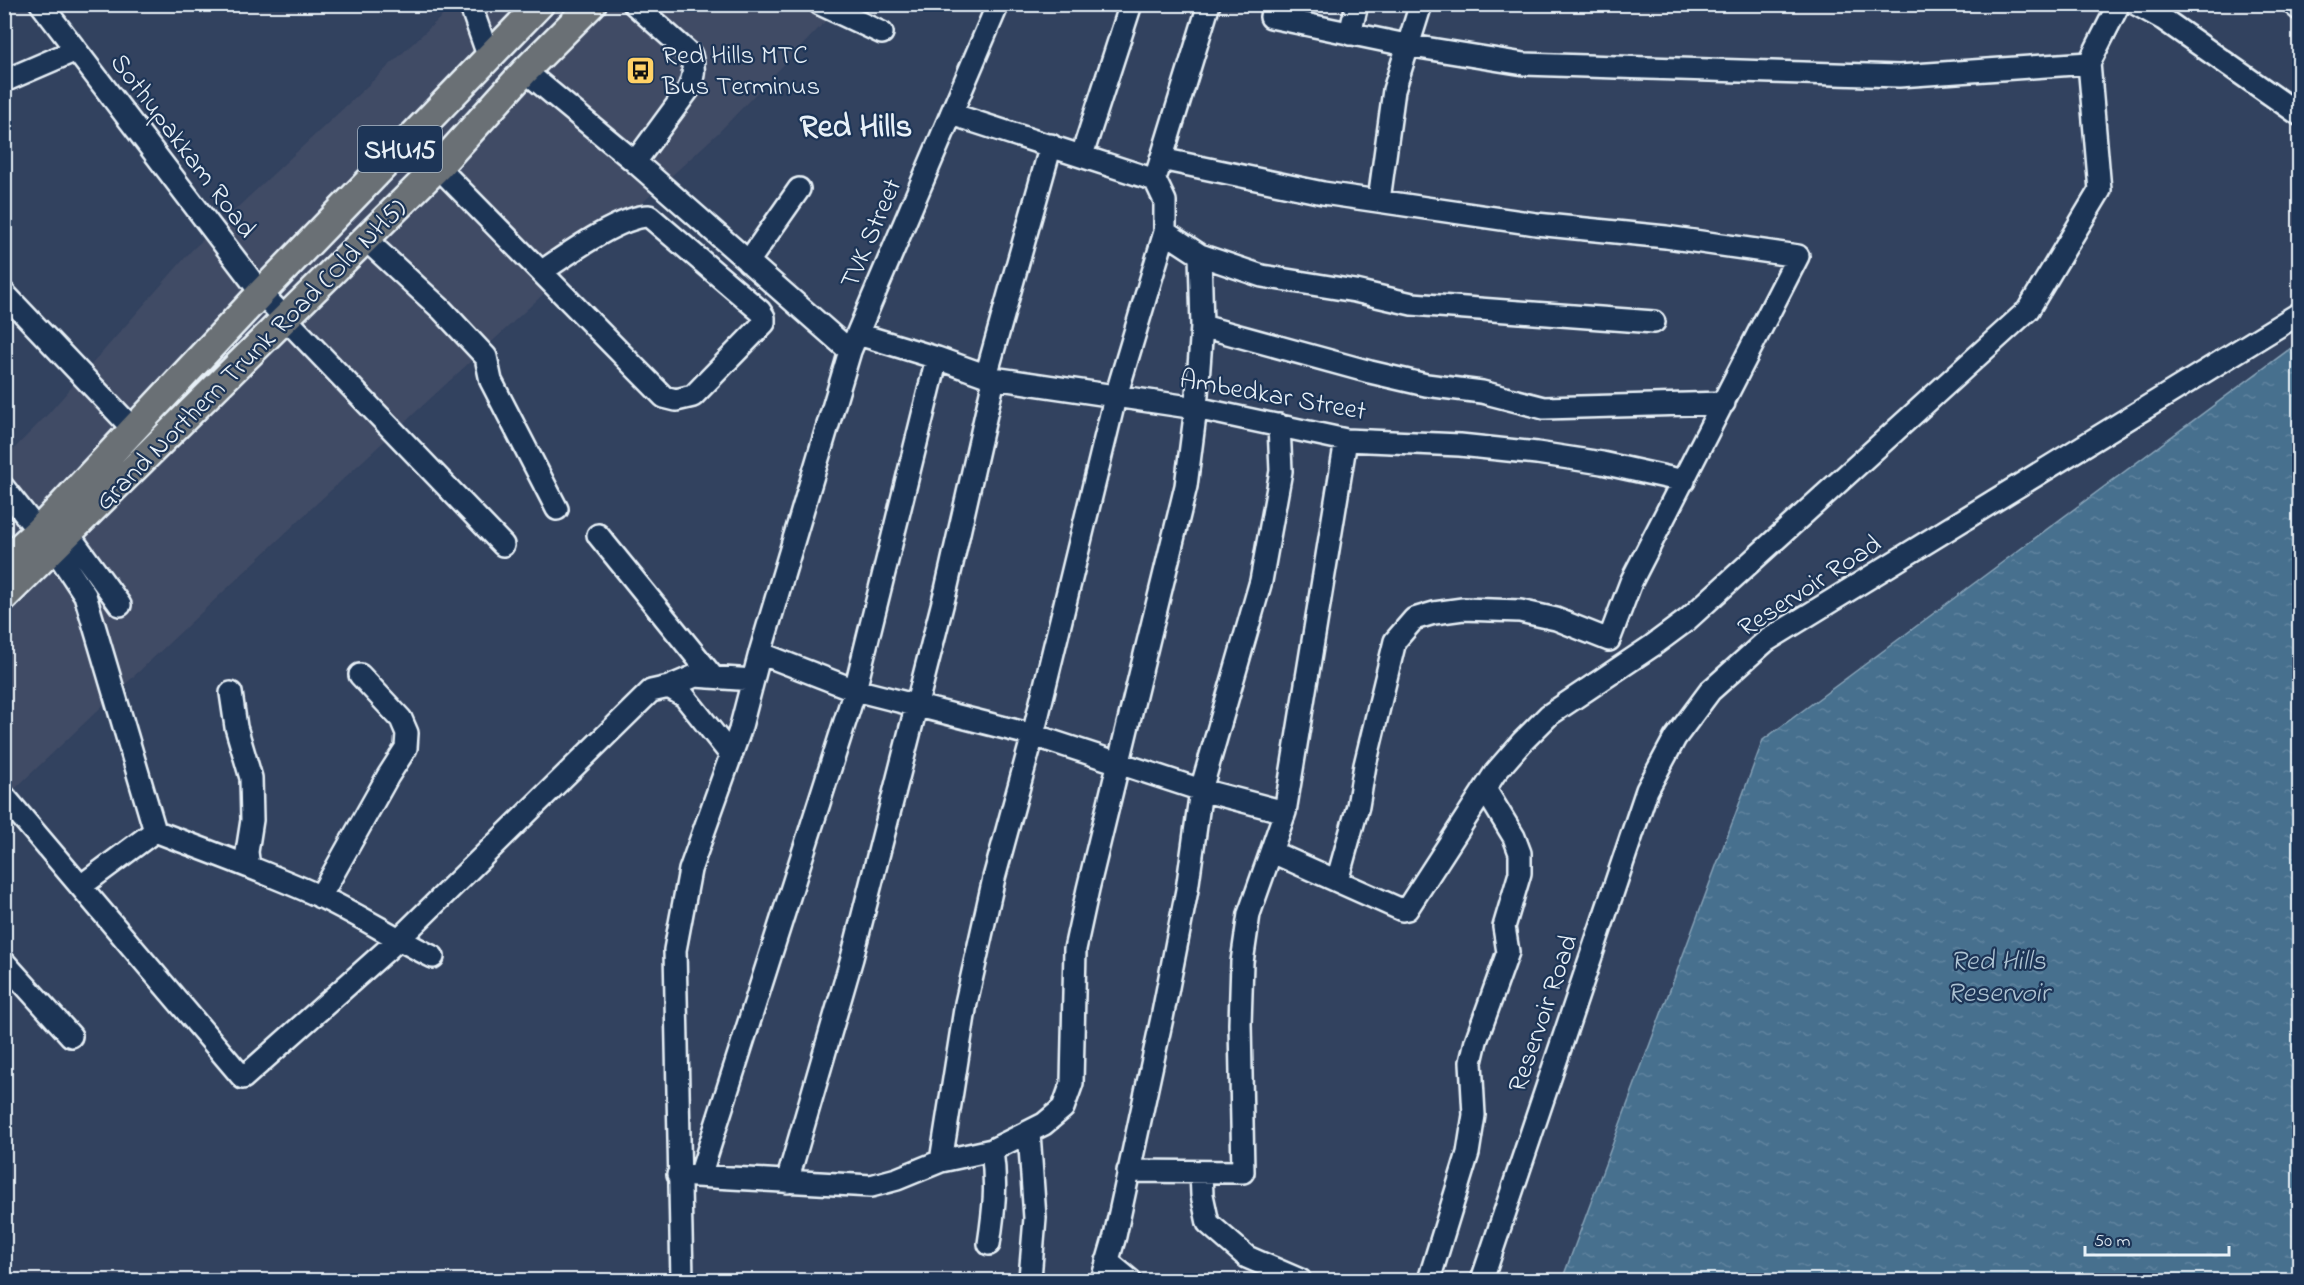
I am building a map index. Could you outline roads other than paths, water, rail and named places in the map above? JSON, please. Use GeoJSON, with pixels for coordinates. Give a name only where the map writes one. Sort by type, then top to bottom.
{"type":"FeatureCollection","features":[{"type":"Feature","properties":{"kind":"main road","name":"Grand Northern Trunk Road (Old NH5)"},"geometry":{"type":"LineString","coordinates":[[4,597],[54,538],[133,429],[540,4]]}},
{"type":"Feature","properties":{"kind":"main road","name":"Grand Northern Trunk Road (Old NH5)"},"geometry":{"type":"LineString","coordinates":[[4,562],[54,538],[438,167],[525,71],[592,4]]}},
{"type":"Feature","properties":{"kind":"street","name":"Sothupakkam Road"},"geometry":{"type":"LineString","coordinates":[[41,4],[261,293],[503,545]]}},
{"type":"Feature","properties":{"kind":"street"},"geometry":{"type":"LineString","coordinates":[[470,4],[489,58]]}},
{"type":"Feature","properties":{"kind":"street"},"geometry":{"type":"LineString","coordinates":[[634,4],[691,55],[694,66],[693,78],[688,90],[635,162]]}},
{"type":"Feature","properties":{"kind":"street"},"geometry":{"type":"LineString","coordinates":[[820,4],[882,33]]}},
{"type":"Feature","properties":{"kind":"street","name":"TVK Street"},"geometry":{"type":"LineString","coordinates":[[682,1281],[675,950],[690,870],[731,755],[854,342],[998,4]]}},
{"type":"Feature","properties":{"kind":"street"},"geometry":{"type":"LineString","coordinates":[[1082,155],[1131,4]]}},
{"type":"Feature","properties":{"kind":"street"},"geometry":{"type":"LineString","coordinates":[[941,1161],[966,1003],[994,878],[1033,735],[1116,397],[1165,232],[1165,201],[1158,170],[1209,4]]}},
{"type":"Feature","properties":{"kind":"street"},"geometry":{"type":"LineString","coordinates":[[1273,4],[1271,16],[1406,45],[1524,64],[1899,76],[2089,63]]}},
{"type":"Feature","properties":{"kind":"street"},"geometry":{"type":"LineString","coordinates":[[1350,34],[1357,4]]}},
{"type":"Feature","properties":{"kind":"street"},"geometry":{"type":"LineString","coordinates":[[1378,200],[1394,90],[1406,45],[1421,4]]}},
{"type":"Feature","properties":{"kind":"street"},"geometry":{"type":"LineString","coordinates":[[1272,852],[1402,910],[1407,909],[1508,757],[1549,715],[1687,620],[2028,310],[2100,190],[2089,63],[2119,4]]}},
{"type":"Feature","properties":{"kind":"street"},"geometry":{"type":"LineString","coordinates":[[2136,4],[2163,19],[2300,115]]}},
{"type":"Feature","properties":{"kind":"street"},"geometry":{"type":"LineString","coordinates":[[2293,4],[2300,10]]}},
{"type":"Feature","properties":{"kind":"street"},"geometry":{"type":"LineString","coordinates":[[4,81],[76,50]]}},
{"type":"Feature","properties":{"kind":"street"},"geometry":{"type":"LineString","coordinates":[[525,71],[635,162],[748,262],[854,342]]}},
{"type":"Feature","properties":{"kind":"street"},"geometry":{"type":"LineString","coordinates":[[951,114],[1082,155],[1158,170],[1536,224],[1666,237],[1798,256],[1631,582],[1609,640],[1556,620],[1520,611],[1462,609],[1414,619],[1395,641],[1365,765],[1358,806],[1337,881]]}},
{"type":"Feature","properties":{"kind":"street"},"geometry":{"type":"LineString","coordinates":[[787,1182],[852,958],[917,705],[990,377],[1051,145]]}},
{"type":"Feature","properties":{"kind":"street"},"geometry":{"type":"LineString","coordinates":[[438,167],[654,389],[664,397],[676,400],[693,396],[764,323],[764,316],[759,310],[649,216],[616,226],[594,237],[541,272]]}},
{"type":"Feature","properties":{"kind":"street"},"geometry":{"type":"LineString","coordinates":[[748,262],[799,189]]}},
{"type":"Feature","properties":{"kind":"street"},"geometry":{"type":"LineString","coordinates":[[1165,232],[1200,255],[1262,276],[1355,291],[1412,304],[1654,322]]}},
{"type":"Feature","properties":{"kind":"street"},"geometry":{"type":"LineString","coordinates":[[364,238],[442,310],[486,357],[491,381],[557,509]]}},
{"type":"Feature","properties":{"kind":"street"},"geometry":{"type":"LineString","coordinates":[[678,1175],[871,1186],[897,1179],[941,1161],[992,1150],[1029,1133],[1063,1108],[1072,1083],[1076,949],[1186,486],[1196,408],[1202,326],[1200,255]]}},
{"type":"Feature","properties":{"kind":"street"},"geometry":{"type":"LineString","coordinates":[[4,293],[133,429]]}},
{"type":"Feature","properties":{"kind":"street","name":"Reservoir Road"},"geometry":{"type":"LineString","coordinates":[[1482,1281],[1647,790],[1675,738],[1710,691],[1767,641],[2300,313]]}},
{"type":"Feature","properties":{"kind":"street"},"geometry":{"type":"LineString","coordinates":[[1202,326],[1370,372],[1426,385],[1482,392],[1544,408],[1724,403]]}},
{"type":"Feature","properties":{"kind":"street","name":"Ambedkar Street"},"geometry":{"type":"LineString","coordinates":[[854,342],[937,358],[990,377],[1196,408],[1346,440],[1460,444],[1538,453],[1602,463],[1684,481]]}},
{"type":"Feature","properties":{"kind":"street"},"geometry":{"type":"LineString","coordinates":[[700,1176],[855,690],[937,358]]}},
{"type":"Feature","properties":{"kind":"street"},"geometry":{"type":"LineString","coordinates":[[1130,1281],[1104,1271],[1115,1236],[1187,890],[1201,790],[1261,581],[1281,471],[1279,425]]}},
{"type":"Feature","properties":{"kind":"street"},"geometry":{"type":"LineString","coordinates":[[1128,1171],[1244,1172],[1240,1024],[1242,962],[1249,914],[1285,812],[1346,440]]}},
{"type":"Feature","properties":{"kind":"street"},"geometry":{"type":"LineString","coordinates":[[4,488],[120,605]]}},
{"type":"Feature","properties":{"kind":"street"},"geometry":{"type":"LineString","coordinates":[[598,535],[713,676]]}},
{"type":"Feature","properties":{"kind":"street"},"geometry":{"type":"LineString","coordinates":[[54,538],[85,595],[155,831]]}},
{"type":"Feature","properties":{"kind":"street"},"geometry":{"type":"LineString","coordinates":[[760,653],[855,690],[1033,735],[1201,790],[1285,812]]}},
{"type":"Feature","properties":{"kind":"street"},"geometry":{"type":"LineString","coordinates":[[320,897],[406,748],[407,733],[401,719],[360,675]]}},
{"type":"Feature","properties":{"kind":"street"},"geometry":{"type":"LineString","coordinates":[[4,796],[243,1078],[398,940],[651,691],[669,687],[695,676],[753,680]]}},
{"type":"Feature","properties":{"kind":"street"},"geometry":{"type":"LineString","coordinates":[[669,687],[684,696],[731,755]]}},
{"type":"Feature","properties":{"kind":"street"},"geometry":{"type":"LineString","coordinates":[[231,693],[236,727],[251,778],[252,820],[248,852],[249,867]]}},
{"type":"Feature","properties":{"kind":"street"},"geometry":{"type":"LineString","coordinates":[[1429,1281],[1468,1153],[1474,1115],[1472,1062],[1476,1041],[1508,952],[1504,927],[1520,873],[1520,853],[1514,837],[1485,789]]}},
{"type":"Feature","properties":{"kind":"street"},"geometry":{"type":"LineString","coordinates":[[155,831],[320,897],[433,957]]}},
{"type":"Feature","properties":{"kind":"street"},"geometry":{"type":"LineString","coordinates":[[81,886],[155,831]]}},
{"type":"Feature","properties":{"kind":"street"},"geometry":{"type":"LineString","coordinates":[[4,962],[71,1036]]}},
{"type":"Feature","properties":{"kind":"street"},"geometry":{"type":"LineString","coordinates":[[1029,1133],[1035,1218],[1030,1278]]}},
{"type":"Feature","properties":{"kind":"street"},"geometry":{"type":"LineString","coordinates":[[989,1244],[996,1202],[996,1175],[992,1150]]}},
{"type":"Feature","properties":{"kind":"street"},"geometry":{"type":"LineString","coordinates":[[1201,1172],[1202,1195],[1208,1223],[1247,1257],[1300,1281]]}},
{"type":"Feature","properties":{"kind":"water","name":"Red Hills Reservoir"},"geometry":{"type":"Polygon","coordinates":[[[2299,342],[2299,1280],[1562,1280],[1763,740],[2299,342]]]}},
{"type":"Feature","properties":{"kind":"place","name":"Red Hills MTC Bus Terminus"},"geometry":{"type":"Point","coordinates":[641,70]}},
{"type":"Feature","properties":{"kind":"district","name":"Red Hills"},"geometry":{"type":"Point","coordinates":[856,124]}}]}
